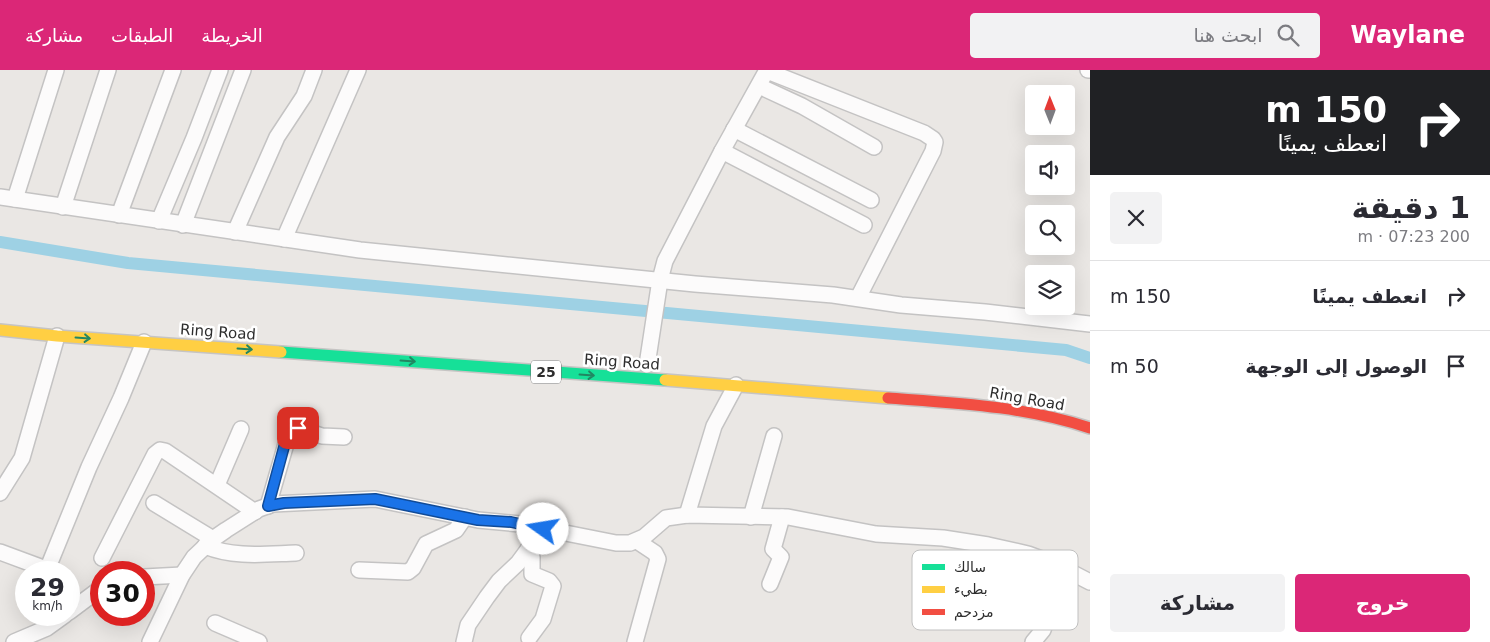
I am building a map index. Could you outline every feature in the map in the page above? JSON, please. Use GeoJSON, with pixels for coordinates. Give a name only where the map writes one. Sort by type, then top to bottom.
{"type":"FeatureCollection","features":[{"type":"Feature","properties":{"kind":"highway","name":"Ring Road"},"geometry":{"type":"LineString","coordinates":[[0,330],[57,336],[736,385],[986,406],[1038,414],[1090,428]]}},
{"type":"Feature","properties":{"kind":"highway","name":"Ring Road"},"geometry":{"type":"LineString","coordinates":[[929,390],[997,396]]}},
{"type":"Feature","properties":{"kind":"street"},"geometry":{"type":"LineString","coordinates":[[56,70],[7,198],[360,250],[659,287],[858,298],[901,305],[1090,324]]}},
{"type":"Feature","properties":{"kind":"street"},"geometry":{"type":"LineString","coordinates":[[63,207],[108,70]]}},
{"type":"Feature","properties":{"kind":"street"},"geometry":{"type":"LineString","coordinates":[[119,215],[173,70]]}},
{"type":"Feature","properties":{"kind":"street"},"geometry":{"type":"LineString","coordinates":[[159,221],[220,70]]}},
{"type":"Feature","properties":{"kind":"street"},"geometry":{"type":"LineString","coordinates":[[183,224],[243,70]]}},
{"type":"Feature","properties":{"kind":"street"},"geometry":{"type":"LineString","coordinates":[[235,232],[277,137],[304,96],[314,70]]}},
{"type":"Feature","properties":{"kind":"street"},"geometry":{"type":"LineString","coordinates":[[284,239],[358,70]]}},
{"type":"Feature","properties":{"kind":"street"},"geometry":{"type":"LineString","coordinates":[[647,365],[665,261],[722,151],[767,71],[924,134],[935,142],[933,151],[858,298]]}},
{"type":"Feature","properties":{"kind":"street"},"geometry":{"type":"LineString","coordinates":[[759,86],[802,106],[874,147]]}},
{"type":"Feature","properties":{"kind":"street"},"geometry":{"type":"LineString","coordinates":[[734,129],[870,200]]}},
{"type":"Feature","properties":{"kind":"street"},"geometry":{"type":"LineString","coordinates":[[722,151],[864,226]]}},
{"type":"Feature","properties":{"kind":"street"},"geometry":{"type":"LineString","coordinates":[[0,493],[22,458],[57,336]]}},
{"type":"Feature","properties":{"kind":"street"},"geometry":{"type":"LineString","coordinates":[[55,561],[89,467],[121,398],[144,342]]}},
{"type":"Feature","properties":{"kind":"street"},"geometry":{"type":"LineString","coordinates":[[687,515],[714,426],[736,385]]}},
{"type":"Feature","properties":{"kind":"street"},"geometry":{"type":"LineString","coordinates":[[262,509],[290,430],[298,428],[322,436],[344,438]]}},
{"type":"Feature","properties":{"kind":"street"},"geometry":{"type":"LineString","coordinates":[[217,485],[241,429]]}},
{"type":"Feature","properties":{"kind":"street"},"geometry":{"type":"LineString","coordinates":[[751,516],[774,436]]}},
{"type":"Feature","properties":{"kind":"street"},"geometry":{"type":"LineString","coordinates":[[102,558],[158,451],[165,451],[217,485],[262,509]]}},
{"type":"Feature","properties":{"kind":"street"},"geometry":{"type":"LineString","coordinates":[[150,642],[188,563],[209,543],[262,509],[284,503],[375,499],[486,521],[520,524],[607,542],[624,543],[637,541],[644,537],[666,518],[687,515],[782,517],[808,520],[876,534],[943,538],[1010,550]]}},
{"type":"Feature","properties":{"kind":"street"},"geometry":{"type":"LineString","coordinates":[[154,503],[209,543],[217,551],[237,555],[296,553]]}},
{"type":"Feature","properties":{"kind":"street"},"geometry":{"type":"LineString","coordinates":[[359,570],[408,572],[413,568],[426,544],[454,532],[465,517]]}},
{"type":"Feature","properties":{"kind":"street"},"geometry":{"type":"LineString","coordinates":[[770,584],[781,557],[773,548],[782,517]]}},
{"type":"Feature","properties":{"kind":"street"},"geometry":{"type":"LineString","coordinates":[[464,642],[466,631],[478,610],[499,581],[514,567],[543,529]]}},
{"type":"Feature","properties":{"kind":"street"},"geometry":{"type":"LineString","coordinates":[[635,642],[658,559],[655,553],[637,541]]}},
{"type":"Feature","properties":{"kind":"street"},"geometry":{"type":"LineString","coordinates":[[528,549],[532,557],[532,574],[549,581],[553,586],[543,618],[529,638]]}},
{"type":"Feature","properties":{"kind":"street"},"geometry":{"type":"LineString","coordinates":[[0,552],[24,561]]}},
{"type":"Feature","properties":{"kind":"street"},"geometry":{"type":"LineString","coordinates":[[155,576],[182,574]]}},
{"type":"Feature","properties":{"kind":"street"},"geometry":{"type":"LineString","coordinates":[[1078,576],[1090,582]]}},
{"type":"Feature","properties":{"kind":"street"},"geometry":{"type":"LineString","coordinates":[[215,623],[259,642]]}},
{"type":"Feature","properties":{"kind":"street"},"geometry":{"type":"LineString","coordinates":[[14,642],[49,626]]}},
{"type":"Feature","properties":{"kind":"street"},"geometry":{"type":"LineString","coordinates":[[1033,642],[1042,630]]}},
{"type":"Feature","properties":{"kind":"waterway"},"geometry":{"type":"LineString","coordinates":[[0,242],[128,263],[1066,350],[1090,358]]}},
{"type":"Feature","properties":{"kind":"traffic: fast"},"geometry":{"type":"LineString","coordinates":[[281,352],[665,380]]}},
{"type":"Feature","properties":{"kind":"traffic: slow"},"geometry":{"type":"LineString","coordinates":[[0,330],[57,336],[281,352]]}},
{"type":"Feature","properties":{"kind":"traffic: slow"},"geometry":{"type":"LineString","coordinates":[[665,380],[888,398]]}},
{"type":"Feature","properties":{"kind":"traffic: jam"},"geometry":{"type":"LineString","coordinates":[[888,398],[1015,410],[1090,428]]}},
{"type":"Feature","properties":{"kind":"route"},"geometry":{"type":"LineString","coordinates":[[298,428],[288,432],[268,506],[284,503],[362,498],[388,500],[478,520],[511,522],[543,529]]}}]}
